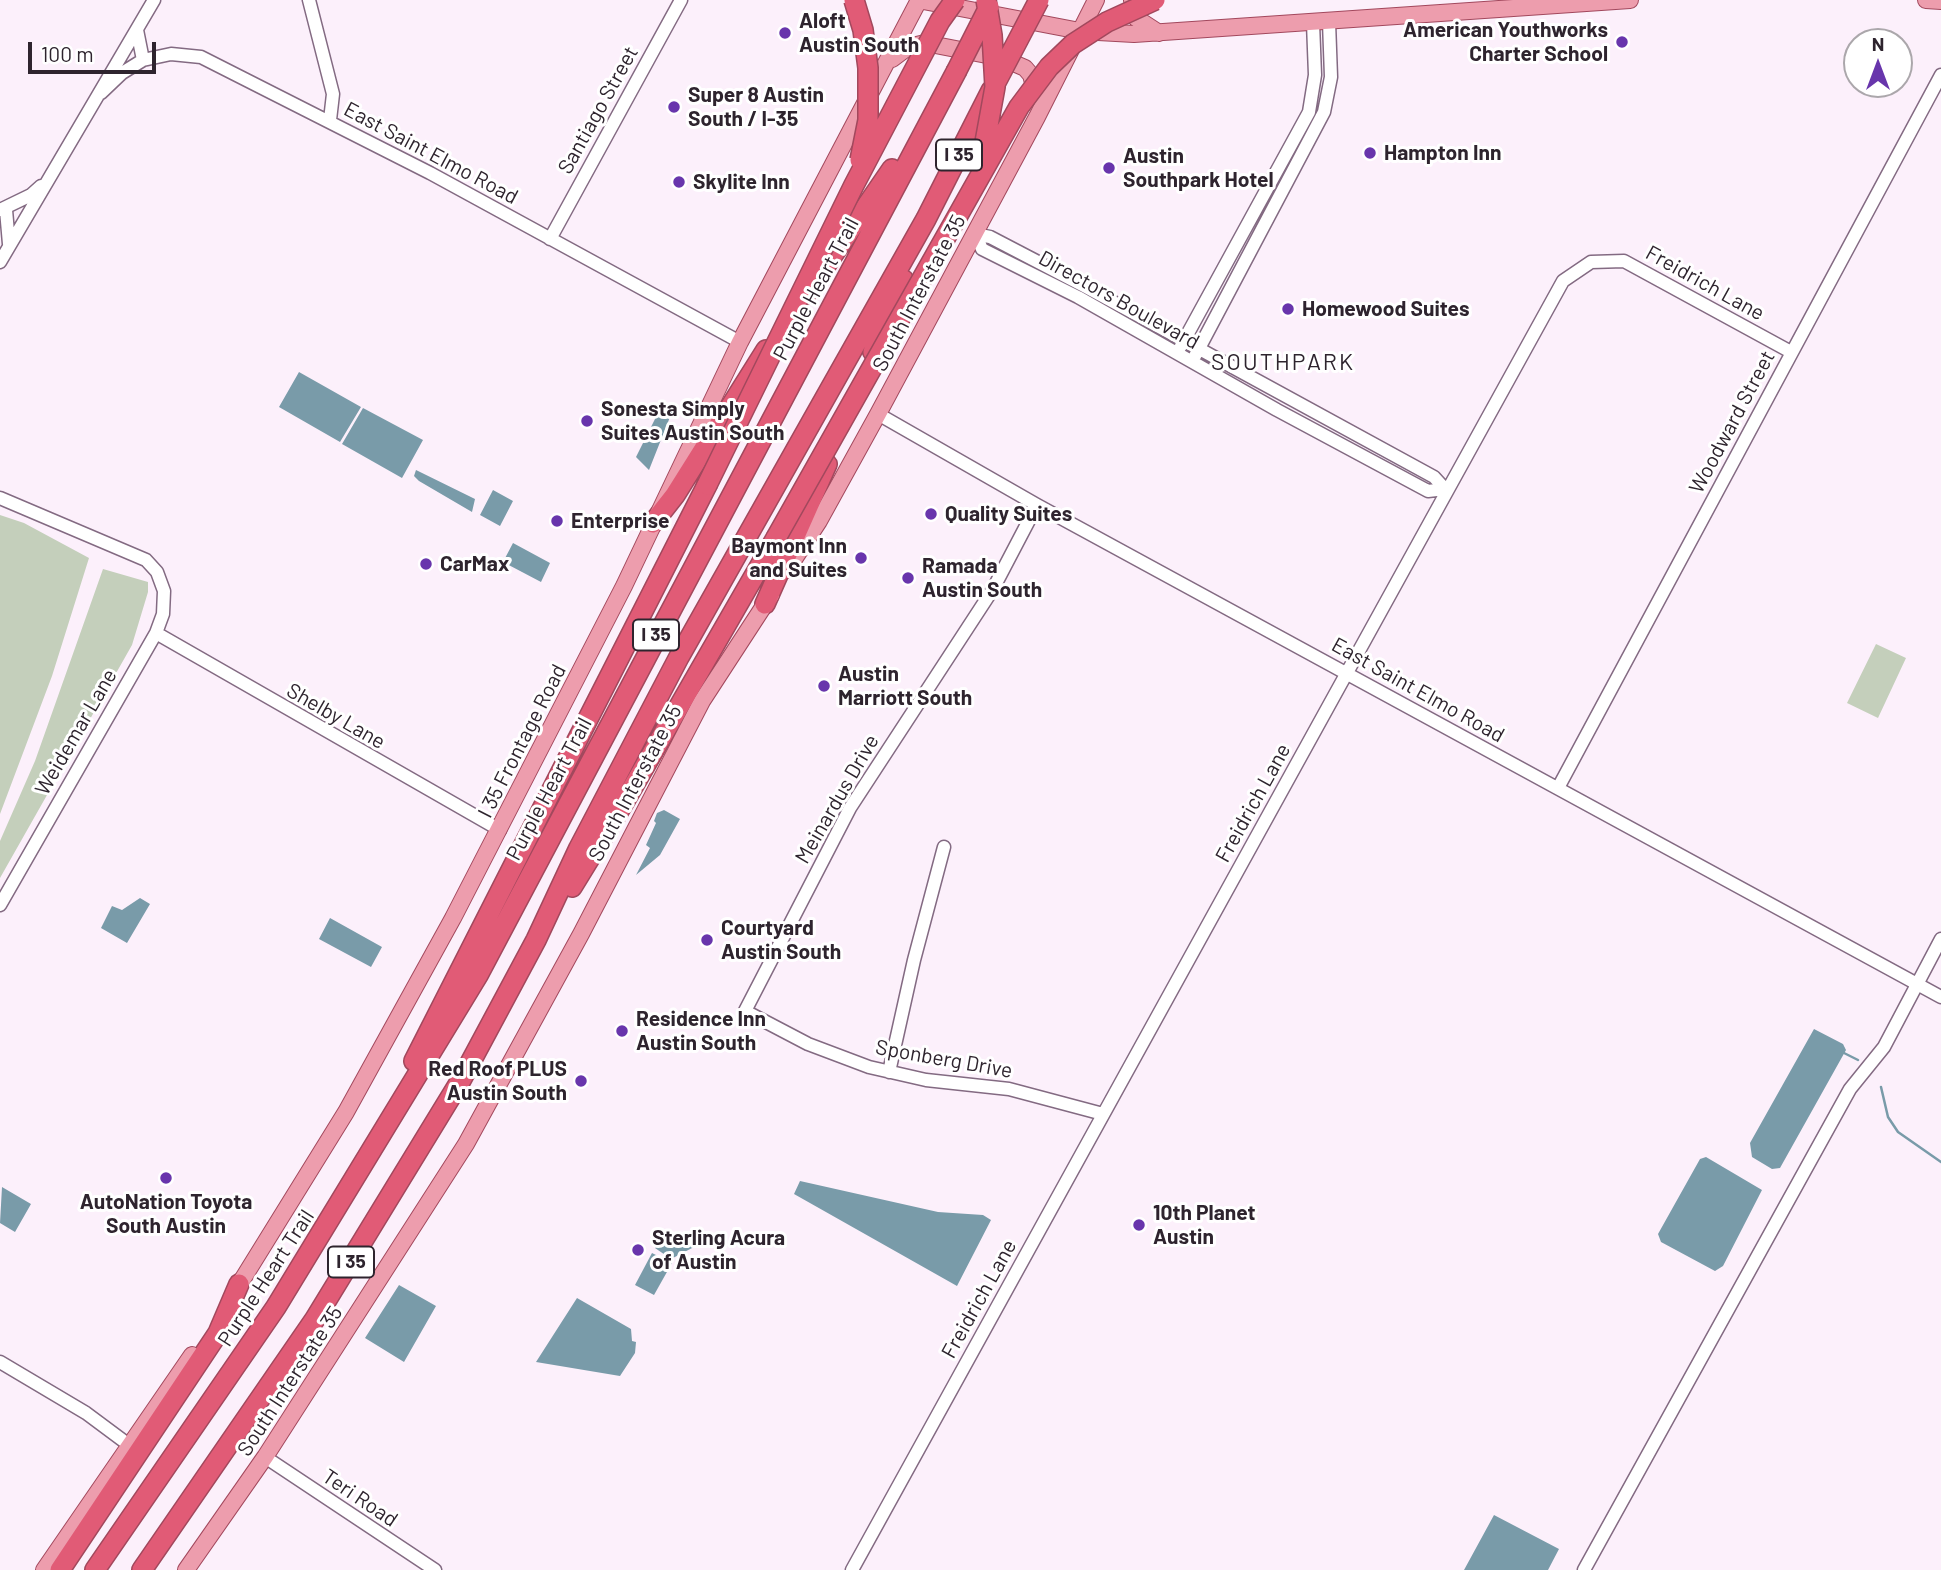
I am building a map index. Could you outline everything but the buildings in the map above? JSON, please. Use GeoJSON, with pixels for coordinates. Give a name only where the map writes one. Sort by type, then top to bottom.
{"type":"FeatureCollection","features":[{"type":"Feature","properties":{"kind":"highway"},"geometry":{"type":"LineString","coordinates":[[854,0],[863,30],[869,105],[865,141],[854,185]]}},
{"type":"Feature","properties":{"kind":"highway"},"geometry":{"type":"LineString","coordinates":[[374,1149],[430,1024],[555,787],[854,185],[940,21],[955,0]]}},
{"type":"Feature","properties":{"kind":"highway"},"geometry":{"type":"LineString","coordinates":[[976,178],[990,129],[995,86],[992,35],[986,0]]}},
{"type":"Feature","properties":{"kind":"highway","name":"Purple Heart Trail"},"geometry":{"type":"LineString","coordinates":[[95,1570],[276,1307],[478,975],[993,0]]}},
{"type":"Feature","properties":{"kind":"highway","name":"I 35"},"geometry":{"type":"LineString","coordinates":[[142,1570],[316,1319],[433,1128],[537,940],[579,848],[679,657],[926,219],[1039,0]]}},
{"type":"Feature","properties":{"kind":"highway"},"geometry":{"type":"LineString","coordinates":[[537,940],[623,804],[776,538],[976,178],[1019,107],[1049,67],[1073,44],[1107,22],[1155,0]]}},
{"type":"Feature","properties":{"kind":"highway"},"geometry":{"type":"LineString","coordinates":[[653,523],[675,495],[772,341],[930,118]]}},
{"type":"Feature","properties":{"kind":"highway"},"geometry":{"type":"LineString","coordinates":[[765,604],[915,256],[926,219]]}},
{"type":"Feature","properties":{"kind":"highway"},"geometry":{"type":"LineString","coordinates":[[60,1570],[218,1333],[239,1284]]}},
{"type":"Feature","properties":{"kind":"main road"},"geometry":{"type":"LineString","coordinates":[[653,523],[740,342],[888,64],[918,0],[1080,31],[1161,34],[1630,0]]}},
{"type":"Feature","properties":{"kind":"main road","name":"South Interstate 35"},"geometry":{"type":"LineString","coordinates":[[186,1570],[265,1457],[466,1144],[581,934],[702,701],[819,521],[878,414],[1037,117],[1096,0]]}},
{"type":"Feature","properties":{"kind":"main road"},"geometry":{"type":"LineString","coordinates":[[1132,0],[1136,18],[1161,34]]}},
{"type":"Feature","properties":{"kind":"main road"},"geometry":{"type":"LineString","coordinates":[[1926,0],[1941,1]]}},
{"type":"Feature","properties":{"kind":"main road"},"geometry":{"type":"LineString","coordinates":[[888,64],[908,47],[925,43],[1016,63],[1031,75],[1036,88],[1037,117]]}},
{"type":"Feature","properties":{"kind":"main road","name":"I 35 Frontage Road"},"geometry":{"type":"LineString","coordinates":[[239,1284],[320,1157],[422,975],[500,830],[653,523]]}},
{"type":"Feature","properties":{"kind":"main road"},"geometry":{"type":"LineString","coordinates":[[44,1570],[239,1284]]}},
{"type":"Feature","properties":{"kind":"street"},"geometry":{"type":"LineString","coordinates":[[4,241],[55,172],[154,0]]}},
{"type":"Feature","properties":{"kind":"street"},"geometry":{"type":"LineString","coordinates":[[309,0],[333,94],[330,120]]}},
{"type":"Feature","properties":{"kind":"street","name":"Santiago Street"},"geometry":{"type":"LineString","coordinates":[[550,239],[681,0]]}},
{"type":"Feature","properties":{"kind":"street"},"geometry":{"type":"LineString","coordinates":[[1177,353],[1309,112],[1321,22]]}},
{"type":"Feature","properties":{"kind":"street"},"geometry":{"type":"LineString","coordinates":[[1192,362],[1324,112],[1331,77],[1321,22]]}},
{"type":"Feature","properties":{"kind":"street"},"geometry":{"type":"LineString","coordinates":[[137,30],[144,60]]}},
{"type":"Feature","properties":{"kind":"street","name":"East Saint Elmo Road"},"geometry":{"type":"LineString","coordinates":[[101,93],[122,73],[144,60],[171,54],[201,57],[330,120],[740,342]]}},
{"type":"Feature","properties":{"kind":"street","name":"Woodward Street"},"geometry":{"type":"LineString","coordinates":[[1558,788],[1941,75]]}},
{"type":"Feature","properties":{"kind":"street"},"geometry":{"type":"LineString","coordinates":[[0,262],[4,241],[3,210],[31,195],[55,172]]}},
{"type":"Feature","properties":{"kind":"street","name":"Directors Boulevard"},"geometry":{"type":"LineString","coordinates":[[975,234],[990,237],[1192,362],[1428,491],[1445,489]]}},
{"type":"Feature","properties":{"kind":"street","name":"Freidrich Lane"},"geometry":{"type":"LineString","coordinates":[[852,1570],[1348,674],[1445,489],[1558,287],[1568,275],[1584,265],[1604,260],[1630,264],[1791,352]]}},
{"type":"Feature","properties":{"kind":"street","name":"Directors Boulevard"},"geometry":{"type":"LineString","coordinates":[[1081,292],[1199,349],[1434,477],[1445,489]]}},
{"type":"Feature","properties":{"kind":"street","name":"East Saint Elmo Road"},"geometry":{"type":"LineString","coordinates":[[878,414],[1037,505],[1941,998]]}},
{"type":"Feature","properties":{"kind":"street","name":"Weidemar Lane"},"geometry":{"type":"LineString","coordinates":[[0,498],[146,560],[157,572],[164,591],[163,614],[156,633],[0,905]]}},
{"type":"Feature","properties":{"kind":"street","name":"Meinardus Drive"},"geometry":{"type":"LineString","coordinates":[[746,1011],[850,808],[993,589],[1037,505]]}},
{"type":"Feature","properties":{"kind":"street","name":"Shelby Lane"},"geometry":{"type":"LineString","coordinates":[[156,633],[500,830]]}},
{"type":"Feature","properties":{"kind":"street"},"geometry":{"type":"LineString","coordinates":[[889,1072],[944,847]]}},
{"type":"Feature","properties":{"kind":"street"},"geometry":{"type":"LineString","coordinates":[[1584,1570],[1850,1090],[1884,1047],[1941,939]]}},
{"type":"Feature","properties":{"kind":"street","name":"Sponberg Drive"},"geometry":{"type":"LineString","coordinates":[[746,1011],[822,1050],[889,1072],[1009,1089],[1103,1114]]}},
{"type":"Feature","properties":{"kind":"street"},"geometry":{"type":"LineString","coordinates":[[0,1362],[86,1413],[129,1445]]}},
{"type":"Feature","properties":{"kind":"street","name":"Teri Road"},"geometry":{"type":"LineString","coordinates":[[265,1457],[435,1570]]}},
{"type":"Feature","properties":{"kind":"green space"},"geometry":{"type":"Polygon","coordinates":[[[0,515],[24,523],[89,558],[52,676],[0,814],[0,515]]]}},
{"type":"Feature","properties":{"kind":"green space"},"geometry":{"type":"Polygon","coordinates":[[[103,569],[148,582],[148,592],[132,645],[0,878],[0,841],[35,761],[103,569]]]}},
{"type":"Feature","properties":{"kind":"green space"},"geometry":{"type":"Polygon","coordinates":[[[1876,644],[1906,658],[1878,718],[1847,703],[1876,644]]]}},
{"type":"Feature","properties":{"kind":"water"},"geometry":{"type":"Polygon","coordinates":[[[299,372],[361,407],[340,442],[279,407],[299,372]]]}},
{"type":"Feature","properties":{"kind":"water"},"geometry":{"type":"Polygon","coordinates":[[[661,407],[672,412],[649,470],[636,457],[661,407]]]}},
{"type":"Feature","properties":{"kind":"water"},"geometry":{"type":"Polygon","coordinates":[[[363,408],[423,440],[402,478],[342,444],[363,408]]]}},
{"type":"Feature","properties":{"kind":"water"},"geometry":{"type":"Polygon","coordinates":[[[416,470],[475,499],[472,512],[419,481],[414,476],[416,470]]]}},
{"type":"Feature","properties":{"kind":"water"},"geometry":{"type":"Polygon","coordinates":[[[493,490],[513,501],[500,526],[480,515],[493,490]]]}},
{"type":"Feature","properties":{"kind":"water"},"geometry":{"type":"Polygon","coordinates":[[[513,543],[550,563],[541,582],[503,562],[513,543]]]}},
{"type":"Feature","properties":{"kind":"water"},"geometry":{"type":"Polygon","coordinates":[[[664,810],[680,819],[660,855],[636,875],[650,848],[646,845],[656,823],[654,821],[657,813],[664,810]]]}},
{"type":"Feature","properties":{"kind":"water"},"geometry":{"type":"Polygon","coordinates":[[[140,898],[150,904],[127,943],[101,928],[112,906],[122,910],[140,898]]]}},
{"type":"Feature","properties":{"kind":"water"},"geometry":{"type":"Polygon","coordinates":[[[330,918],[382,947],[371,967],[319,939],[330,918]]]}},
{"type":"Feature","properties":{"kind":"water"},"geometry":{"type":"Polygon","coordinates":[[[1814,1029],[1843,1044],[1846,1050],[1780,1168],[1772,1169],[1752,1157],[1750,1143],[1814,1029]]]}},
{"type":"Feature","properties":{"kind":"water"},"geometry":{"type":"Polygon","coordinates":[[[1706,1157],[1762,1190],[1723,1266],[1715,1271],[1661,1242],[1658,1234],[1700,1159],[1706,1157]]]}},
{"type":"Feature","properties":{"kind":"water"},"geometry":{"type":"Polygon","coordinates":[[[800,1181],[938,1212],[983,1215],[991,1220],[957,1286],[794,1194],[800,1181]]]}},
{"type":"Feature","properties":{"kind":"water"},"geometry":{"type":"Polygon","coordinates":[[[2,1187],[31,1204],[15,1232],[0,1223],[2,1187]]]}},
{"type":"Feature","properties":{"kind":"water"},"geometry":{"type":"Polygon","coordinates":[[[678,1231],[694,1247],[671,1259],[655,1248],[661,1240],[678,1231]]]}},
{"type":"Feature","properties":{"kind":"water"},"geometry":{"type":"Polygon","coordinates":[[[652,1253],[672,1263],[654,1295],[635,1285],[652,1253]]]}},
{"type":"Feature","properties":{"kind":"water"},"geometry":{"type":"Polygon","coordinates":[[[399,1285],[436,1306],[404,1362],[365,1338],[399,1285]]]}},
{"type":"Feature","properties":{"kind":"water"},"geometry":{"type":"Polygon","coordinates":[[[577,1298],[631,1329],[632,1341],[636,1342],[635,1353],[620,1376],[536,1362],[577,1298]]]}},
{"type":"Feature","properties":{"kind":"water"},"geometry":{"type":"Polygon","coordinates":[[[1494,1515],[1559,1549],[1548,1570],[1464,1570],[1494,1515]]]}},
{"type":"Feature","properties":{"kind":"waterway"},"geometry":{"type":"LineString","coordinates":[[1842,1052],[1858,1060]]}},
{"type":"Feature","properties":{"kind":"waterway"},"geometry":{"type":"LineString","coordinates":[[1881,1087],[1888,1117],[1898,1132],[1941,1162]]}},
{"type":"Feature","properties":{"kind":"place","name":"Aloft Austin South"},"geometry":{"type":"Point","coordinates":[785,33]}},
{"type":"Feature","properties":{"kind":"place","name":"American Youthworks Charter School"},"geometry":{"type":"Point","coordinates":[1622,42]}},
{"type":"Feature","properties":{"kind":"place","name":"Super 8 Austin South / I-35"},"geometry":{"type":"Point","coordinates":[674,107]}},
{"type":"Feature","properties":{"kind":"place","name":"Hampton Inn"},"geometry":{"type":"Point","coordinates":[1370,153]}},
{"type":"Feature","properties":{"kind":"place","name":"Austin Southpark Hotel"},"geometry":{"type":"Point","coordinates":[1109,168]}},
{"type":"Feature","properties":{"kind":"place","name":"Skylite Inn"},"geometry":{"type":"Point","coordinates":[679,182]}},
{"type":"Feature","properties":{"kind":"place","name":"Homewood Suites"},"geometry":{"type":"Point","coordinates":[1288,309]}},
{"type":"Feature","properties":{"kind":"place","name":"Sonesta Simply Suites Austin South"},"geometry":{"type":"Point","coordinates":[587,421]}},
{"type":"Feature","properties":{"kind":"place","name":"Quality Suites"},"geometry":{"type":"Point","coordinates":[931,514]}},
{"type":"Feature","properties":{"kind":"place","name":"Enterprise"},"geometry":{"type":"Point","coordinates":[557,521]}},
{"type":"Feature","properties":{"kind":"place","name":"Baymont Inn and Suites"},"geometry":{"type":"Point","coordinates":[861,558]}},
{"type":"Feature","properties":{"kind":"place","name":"CarMax"},"geometry":{"type":"Point","coordinates":[426,564]}},
{"type":"Feature","properties":{"kind":"place","name":"Ramada Austin South"},"geometry":{"type":"Point","coordinates":[908,578]}},
{"type":"Feature","properties":{"kind":"place","name":"Austin Marriott South"},"geometry":{"type":"Point","coordinates":[824,686]}},
{"type":"Feature","properties":{"kind":"place","name":"Courtyard Austin South"},"geometry":{"type":"Point","coordinates":[707,940]}},
{"type":"Feature","properties":{"kind":"place","name":"Residence Inn Austin South"},"geometry":{"type":"Point","coordinates":[622,1031]}},
{"type":"Feature","properties":{"kind":"place","name":"Red Roof PLUS Austin South"},"geometry":{"type":"Point","coordinates":[581,1081]}},
{"type":"Feature","properties":{"kind":"place","name":"AutoNation Toyota South Austin"},"geometry":{"type":"Point","coordinates":[166,1178]}},
{"type":"Feature","properties":{"kind":"place","name":"10th Planet Austin"},"geometry":{"type":"Point","coordinates":[1139,1225]}},
{"type":"Feature","properties":{"kind":"place","name":"Sterling Acura of Austin"},"geometry":{"type":"Point","coordinates":[638,1250]}},
{"type":"Feature","properties":{"kind":"district","name":"SOUTHPARK"},"geometry":{"type":"Point","coordinates":[1283,362]}}]}
